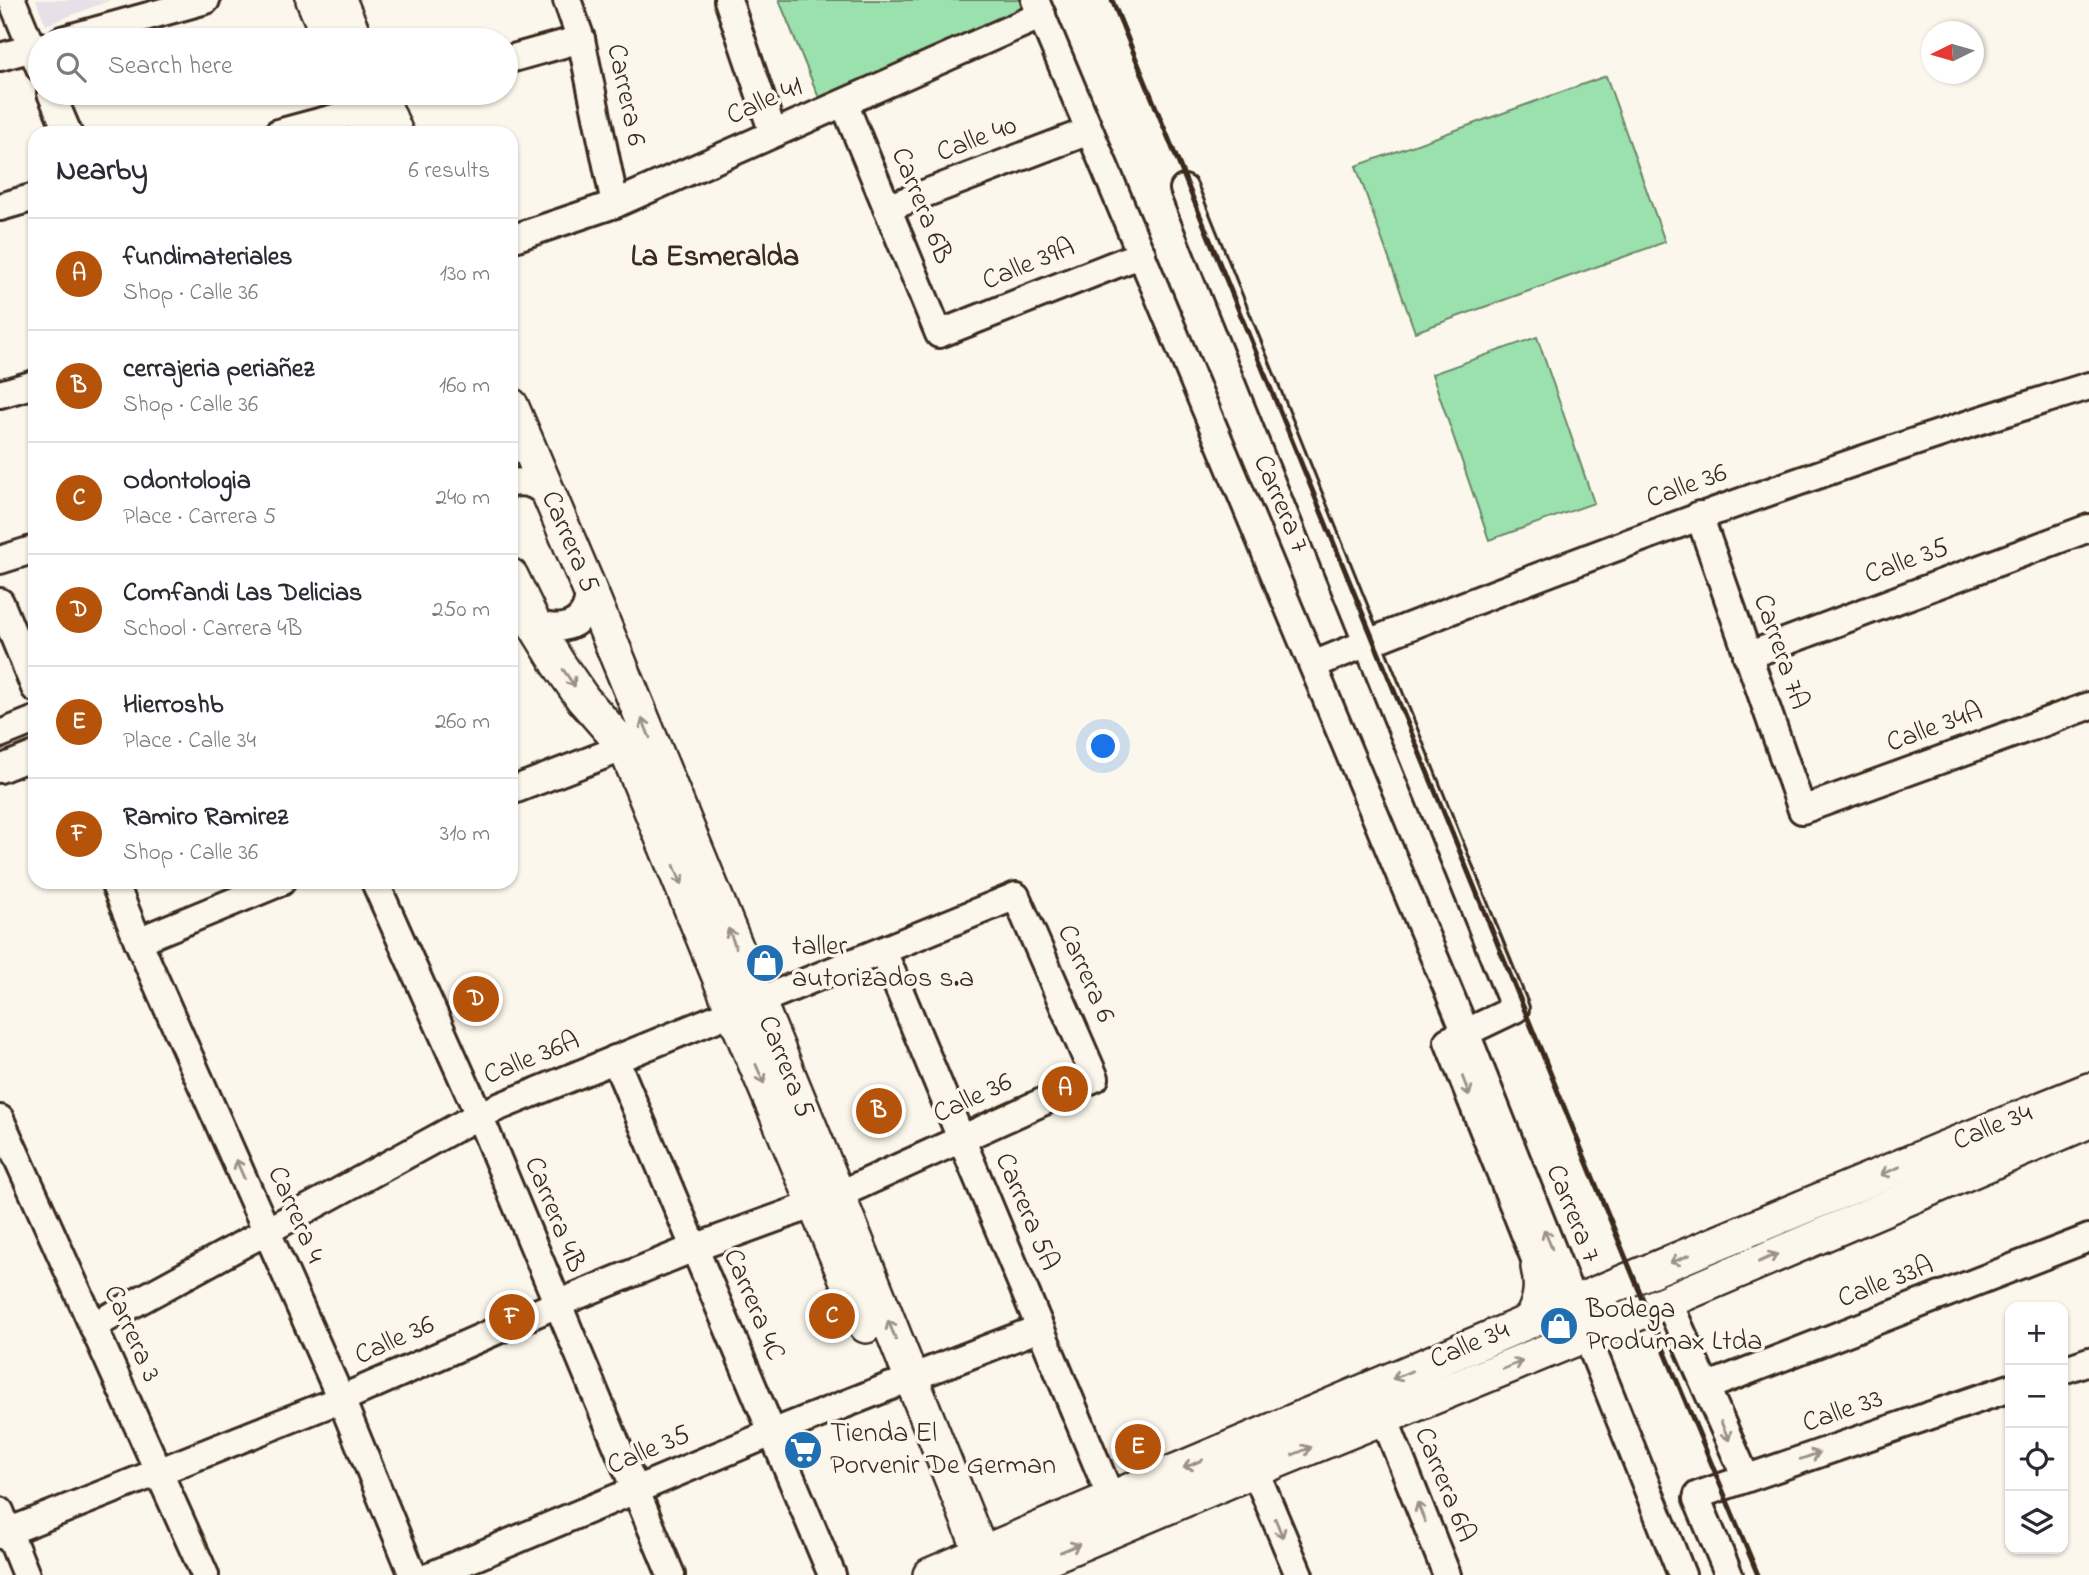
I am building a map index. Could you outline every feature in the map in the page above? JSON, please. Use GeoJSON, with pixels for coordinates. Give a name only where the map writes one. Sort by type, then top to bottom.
{"type":"FeatureCollection","features":[{"type":"Feature","properties":{"kind":"main road"},"geometry":{"type":"LineString","coordinates":[[313,0],[325,28]]}},
{"type":"Feature","properties":{"kind":"main road"},"geometry":{"type":"LineString","coordinates":[[339,0],[351,28]]}},
{"type":"Feature","properties":{"kind":"main road"},"geometry":{"type":"LineString","coordinates":[[374,105],[390,126]]}},
{"type":"Feature","properties":{"kind":"main road","name":"Carrera 5"},"geometry":{"type":"LineString","coordinates":[[518,421],[588,586],[746,1006],[901,1382],[982,1568]]}},
{"type":"Feature","properties":{"kind":"main road","name":"Carrera 5"},"geometry":{"type":"LineString","coordinates":[[523,615],[583,699],[625,747],[746,1006]]}},
{"type":"Feature","properties":{"kind":"main road","name":"Calle 34"},"geometry":{"type":"LineString","coordinates":[[982,1568],[1111,1498],[1384,1418],[1668,1301],[1948,1164],[2089,1090]]}},
{"type":"Feature","properties":{"kind":"main road","name":"Calle 34"},"geometry":{"type":"LineString","coordinates":[[930,1575],[982,1568],[1249,1456],[1553,1312],[1948,1164],[2089,1121]]}},
{"type":"Feature","properties":{"kind":"main road"},"geometry":{"type":"LineString","coordinates":[[1538,1267],[1541,1280],[1538,1307],[1553,1312]]}},
{"type":"Feature","properties":{"kind":"street"},"geometry":{"type":"LineString","coordinates":[[12,0],[28,33]]}},
{"type":"Feature","properties":{"kind":"street"},"geometry":{"type":"LineString","coordinates":[[98,28],[167,5],[206,0]]}},
{"type":"Feature","properties":{"kind":"street","name":"Carrera 6"},"geometry":{"type":"LineString","coordinates":[[567,0],[582,39],[615,204]]}},
{"type":"Feature","properties":{"kind":"street"},"geometry":{"type":"LineString","coordinates":[[728,0],[773,132]]}},
{"type":"Feature","properties":{"kind":"street","name":"Calle 41"},"geometry":{"type":"LineString","coordinates":[[518,237],[615,204],[773,132],[844,103],[1039,8]]}},
{"type":"Feature","properties":{"kind":"street","name":"Carrera 7"},"geometry":{"type":"LineString","coordinates":[[1039,8],[1466,1033],[1553,1312],[1577,1338],[1682,1575]]}},
{"type":"Feature","properties":{"kind":"street"},"geometry":{"type":"LineString","coordinates":[[518,57],[582,39]]}},
{"type":"Feature","properties":{"kind":"street"},"geometry":{"type":"LineString","coordinates":[[0,58],[28,55]]}},
{"type":"Feature","properties":{"kind":"street","name":"Carrera 6B"},"geometry":{"type":"LineString","coordinates":[[844,103],[939,334]]}},
{"type":"Feature","properties":{"kind":"street"},"geometry":{"type":"LineString","coordinates":[[56,105],[65,126]]}},
{"type":"Feature","properties":{"kind":"street"},"geometry":{"type":"LineString","coordinates":[[300,126],[366,105]]}},
{"type":"Feature","properties":{"kind":"street","name":"Calle 40"},"geometry":{"type":"LineString","coordinates":[[887,208],[1089,131]]}},
{"type":"Feature","properties":{"kind":"street"},"geometry":{"type":"LineString","coordinates":[[1184,189],[1515,1009],[1466,1033]]}},
{"type":"Feature","properties":{"kind":"street"},"geometry":{"type":"LineString","coordinates":[[0,206],[28,199]]}},
{"type":"Feature","properties":{"kind":"street","name":"Calle 39A"},"geometry":{"type":"LineString","coordinates":[[939,334],[1142,254]]}},
{"type":"Feature","properties":{"kind":"street"},"geometry":{"type":"LineString","coordinates":[[2,387],[28,385]]}},
{"type":"Feature","properties":{"kind":"street","name":"Calle 36"},"geometry":{"type":"LineString","coordinates":[[1313,665],[1699,515],[1951,428],[2089,386]]}},
{"type":"Feature","properties":{"kind":"street"},"geometry":{"type":"LineString","coordinates":[[518,483],[528,482],[542,488],[552,501]]}},
{"type":"Feature","properties":{"kind":"street","name":"Carrera 7A"},"geometry":{"type":"LineString","coordinates":[[1699,515],[1802,810]]}},
{"type":"Feature","properties":{"kind":"street","name":"Calle 35"},"geometry":{"type":"LineString","coordinates":[[1747,656],[2089,528]]}},
{"type":"Feature","properties":{"kind":"street"},"geometry":{"type":"LineString","coordinates":[[0,561],[28,551]]}},
{"type":"Feature","properties":{"kind":"street"},"geometry":{"type":"LineString","coordinates":[[523,615],[559,628],[570,625],[580,619],[587,609],[590,598],[588,586]]}},
{"type":"Feature","properties":{"kind":"street"},"geometry":{"type":"LineString","coordinates":[[0,602],[28,671]]}},
{"type":"Feature","properties":{"kind":"street","name":"Calle 34A"},"geometry":{"type":"LineString","coordinates":[[1802,810],[2089,706]]}},
{"type":"Feature","properties":{"kind":"street"},"geometry":{"type":"LineString","coordinates":[[0,734],[28,723]]}},
{"type":"Feature","properties":{"kind":"street"},"geometry":{"type":"LineString","coordinates":[[518,788],[625,747]]}},
{"type":"Feature","properties":{"kind":"street"},"geometry":{"type":"LineString","coordinates":[[0,769],[28,758]]}},
{"type":"Feature","properties":{"kind":"street","name":"Carrera 4"},"geometry":{"type":"LineString","coordinates":[[117,889],[341,1399],[413,1575]]}},
{"type":"Feature","properties":{"kind":"street"},"geometry":{"type":"LineString","coordinates":[[138,941],[264,889]]}},
{"type":"Feature","properties":{"kind":"street","name":"Carrera 4B"},"geometry":{"type":"LineString","coordinates":[[378,889],[479,1115],[671,1575]]}},
{"type":"Feature","properties":{"kind":"street","name":"Carrera 6"},"geometry":{"type":"LineString","coordinates":[[1016,896],[1096,1077]]}},
{"type":"Feature","properties":{"kind":"street","name":"Calle 36A"},"geometry":{"type":"LineString","coordinates":[[93,1325],[479,1115],[1016,896]]}},
{"type":"Feature","properties":{"kind":"street","name":"Carrera 5A"},"geometry":{"type":"LineString","coordinates":[[883,951],[1111,1498]]}},
{"type":"Feature","properties":{"kind":"street","name":"Carrera 7"},"geometry":{"type":"LineString","coordinates":[[1466,1033],[1448,1041],[1538,1267]]}},
{"type":"Feature","properties":{"kind":"street","name":"Carrera 4C"},"geometry":{"type":"LineString","coordinates":[[615,1059],[832,1575]]}},
{"type":"Feature","properties":{"kind":"street","name":"Calle 36"},"geometry":{"type":"LineString","coordinates":[[3,1526],[159,1472],[341,1399],[557,1304],[694,1248],[826,1200],[1096,1077]]}},
{"type":"Feature","properties":{"kind":"street","name":"Carrera 3"},"geometry":{"type":"LineString","coordinates":[[0,1119],[205,1575]]}},
{"type":"Feature","properties":{"kind":"street","name":"Calle 33A"},"geometry":{"type":"LineString","coordinates":[[1706,1387],[2089,1238]]}},
{"type":"Feature","properties":{"kind":"street"},"geometry":{"type":"LineString","coordinates":[[1668,1301],[1746,1478]]}},
{"type":"Feature","properties":{"kind":"street","name":"Calle 35"},"geometry":{"type":"LineString","coordinates":[[432,1575],[772,1433],[1040,1328]]}},
{"type":"Feature","properties":{"kind":"street"},"geometry":{"type":"LineString","coordinates":[[2068,1368],[2089,1361]]}},
{"type":"Feature","properties":{"kind":"street","name":"Calle 33"},"geometry":{"type":"LineString","coordinates":[[1729,1575],[1697,1497],[2005,1390]]}},
{"type":"Feature","properties":{"kind":"street","name":"Carrera 6A"},"geometry":{"type":"LineString","coordinates":[[1384,1418],[1447,1575]]}},
{"type":"Feature","properties":{"kind":"street"},"geometry":{"type":"LineString","coordinates":[[1249,1456],[1298,1575]]}},
{"type":"Feature","properties":{"kind":"street"},"geometry":{"type":"LineString","coordinates":[[3,1526],[26,1575]]}},
{"type":"Feature","properties":{"kind":"shaded area"},"geometry":{"type":"Polygon","coordinates":[[[36,0],[111,0],[46,25],[36,0]]]}},
{"type":"Feature","properties":{"kind":"green space"},"geometry":{"type":"Polygon","coordinates":[[[779,0],[1023,0],[1030,16],[821,103],[779,0]]]}},
{"type":"Feature","properties":{"kind":"green space"},"geometry":{"type":"Polygon","coordinates":[[[1606,76],[1665,242],[1415,332],[1356,166],[1606,76]]]}},
{"type":"Feature","properties":{"kind":"green space"},"geometry":{"type":"Polygon","coordinates":[[[1537,337],[1594,503],[1489,540],[1432,374],[1537,337]]]}},
{"type":"Feature","properties":{"kind":"railway"},"geometry":{"type":"LineString","coordinates":[[1112,0],[1758,1575]]}},
{"type":"Feature","properties":{"kind":"place","name":"taller autorizados s.a"},"geometry":{"type":"Point","coordinates":[765,963]}},
{"type":"Feature","properties":{"kind":"place","name":"Comfandi Las Delicias"},"geometry":{"type":"Point","coordinates":[476,999]}},
{"type":"Feature","properties":{"kind":"place","name":"fundimateriales"},"geometry":{"type":"Point","coordinates":[1065,1089]}},
{"type":"Feature","properties":{"kind":"place","name":"cerrajeria periañez"},"geometry":{"type":"Point","coordinates":[879,1111]}},
{"type":"Feature","properties":{"kind":"place","name":"Odontologia"},"geometry":{"type":"Point","coordinates":[832,1316]}},
{"type":"Feature","properties":{"kind":"place","name":"Ramiro Ramirez"},"geometry":{"type":"Point","coordinates":[512,1317]}},
{"type":"Feature","properties":{"kind":"place","name":"Bodega Produmax Ltda"},"geometry":{"type":"Point","coordinates":[1559,1326]}},
{"type":"Feature","properties":{"kind":"place","name":"Hierroshb"},"geometry":{"type":"Point","coordinates":[1138,1447]}},
{"type":"Feature","properties":{"kind":"place","name":"Tienda El Porvenir De German"},"geometry":{"type":"Point","coordinates":[803,1450]}},
{"type":"Feature","properties":{"kind":"district","name":"La Esmeralda"},"geometry":{"type":"Point","coordinates":[715,258]}}]}
